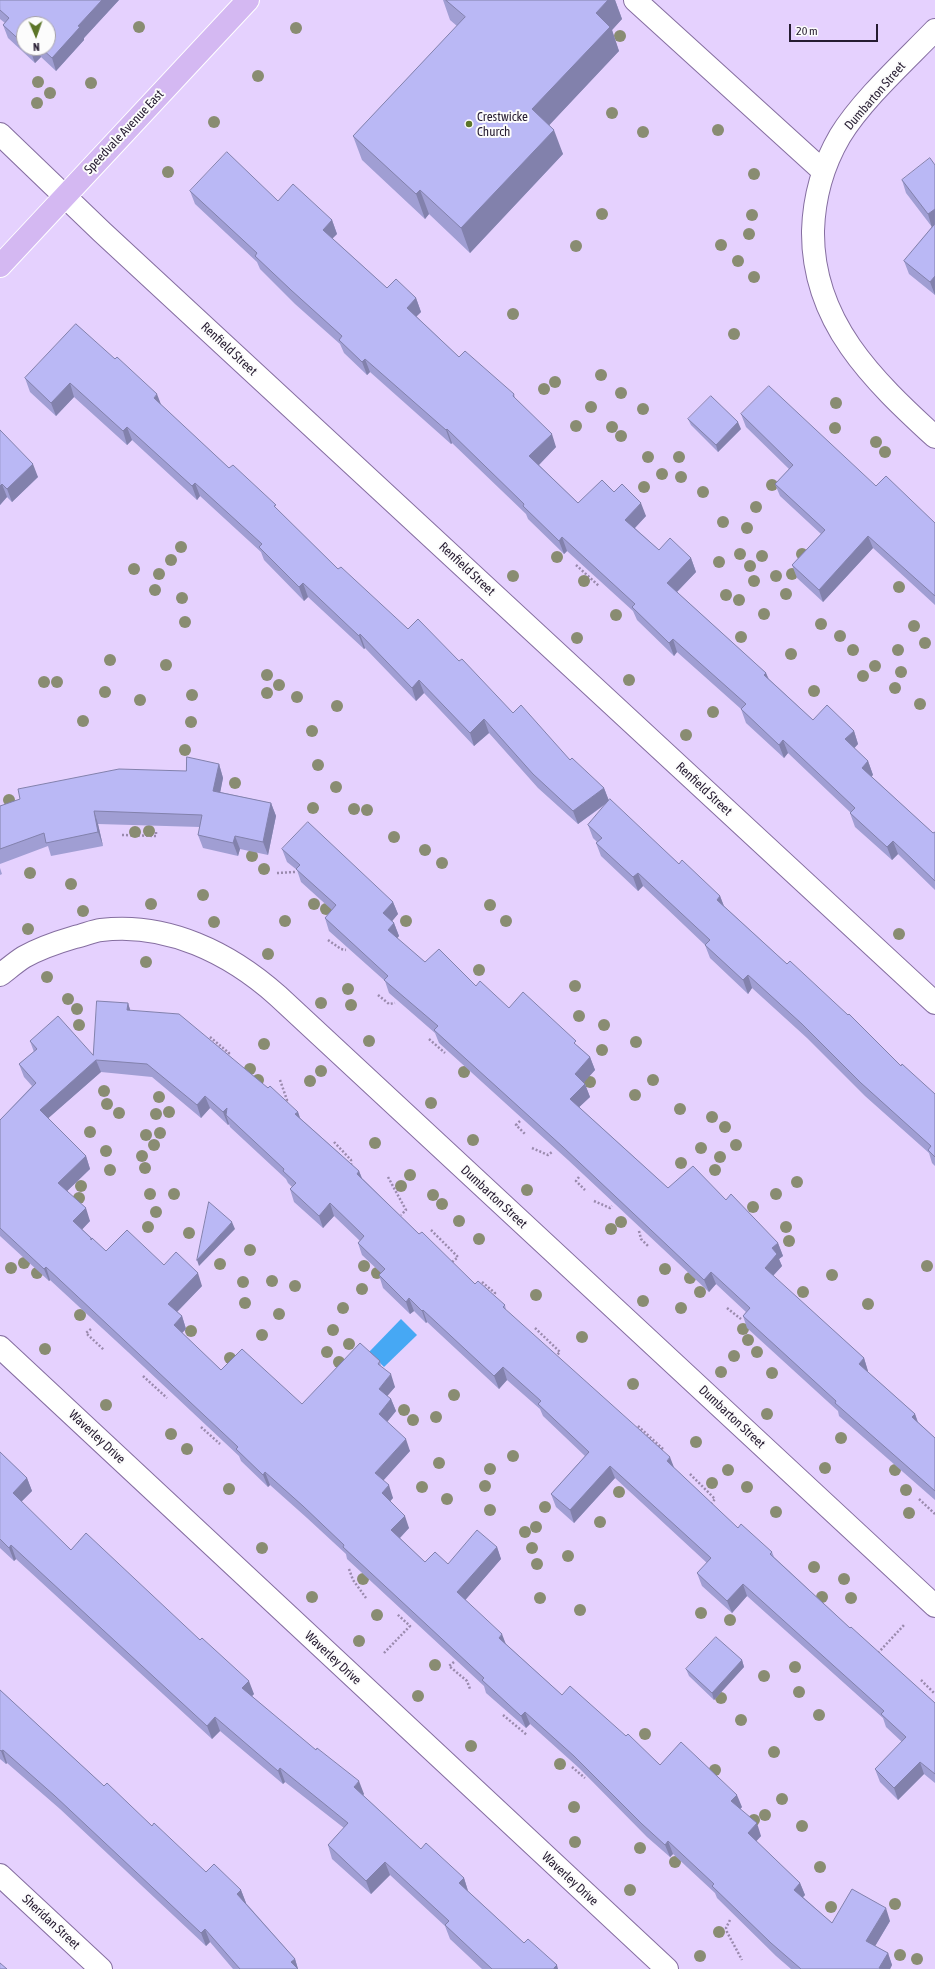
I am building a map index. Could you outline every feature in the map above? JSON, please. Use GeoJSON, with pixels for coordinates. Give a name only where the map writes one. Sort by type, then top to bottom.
{"type":"FeatureCollection","features":[{"type":"Feature","properties":{"kind":"main road","name":"Speedvale Avenue East"},"geometry":{"type":"LineString","coordinates":[[0,266],[248,0]]}},
{"type":"Feature","properties":{"kind":"street"},"geometry":{"type":"LineString","coordinates":[[634,0],[823,171]]}},
{"type":"Feature","properties":{"kind":"street","name":"Dumbarton Street"},"geometry":{"type":"LineString","coordinates":[[935,30],[859,110],[840,136],[823,171],[814,214],[813,246],[817,273],[825,301],[856,355],[876,381],[898,404],[935,437]]}},
{"type":"Feature","properties":{"kind":"street","name":"Renfield Street"},"geometry":{"type":"LineString","coordinates":[[0,134],[64,197],[935,1003]]}},
{"type":"Feature","properties":{"kind":"street","name":"Dumbarton Street"},"geometry":{"type":"LineString","coordinates":[[0,975],[24,957],[43,948],[101,930],[133,930],[164,934],[183,939],[222,955],[249,972],[278,996],[935,1606]]}},
{"type":"Feature","properties":{"kind":"street","name":"Waverley Drive"},"geometry":{"type":"LineString","coordinates":[[0,1347],[667,1969]]}},
{"type":"Feature","properties":{"kind":"street","name":"Sheridan Street"},"geometry":{"type":"LineString","coordinates":[[0,1875],[101,1969]]}},
{"type":"Feature","properties":{"kind":"path"},"geometry":{"type":"LineString","coordinates":[[576,565],[599,586]]}},
{"type":"Feature","properties":{"kind":"path"},"geometry":{"type":"LineString","coordinates":[[122,836],[156,836],[156,831]]}},
{"type":"Feature","properties":{"kind":"path"},"geometry":{"type":"LineString","coordinates":[[277,873],[295,872]]}},
{"type":"Feature","properties":{"kind":"path"},"geometry":{"type":"LineString","coordinates":[[328,940],[341,949],[346,950]]}},
{"type":"Feature","properties":{"kind":"path"},"geometry":{"type":"LineString","coordinates":[[378,995],[388,1004],[395,1004]]}},
{"type":"Feature","properties":{"kind":"path"},"geometry":{"type":"LineString","coordinates":[[210,1037],[229,1053],[225,1057]]}},
{"type":"Feature","properties":{"kind":"path"},"geometry":{"type":"LineString","coordinates":[[429,1039],[445,1053]]}},
{"type":"Feature","properties":{"kind":"path"},"geometry":{"type":"LineString","coordinates":[[280,1080],[287,1100],[284,1103]]}},
{"type":"Feature","properties":{"kind":"path"},"geometry":{"type":"LineString","coordinates":[[520,1121],[516,1125],[525,1134]]}},
{"type":"Feature","properties":{"kind":"path"},"geometry":{"type":"LineString","coordinates":[[334,1142],[351,1160],[351,1166]]}},
{"type":"Feature","properties":{"kind":"path"},"geometry":{"type":"LineString","coordinates":[[532,1148],[548,1155],[552,1152]]}},
{"type":"Feature","properties":{"kind":"path"},"geometry":{"type":"LineString","coordinates":[[579,1176],[576,1181],[585,1190]]}},
{"type":"Feature","properties":{"kind":"path"},"geometry":{"type":"LineString","coordinates":[[388,1177],[406,1210],[401,1215]]}},
{"type":"Feature","properties":{"kind":"path"},"geometry":{"type":"LineString","coordinates":[[594,1201],[610,1208],[612,1206]]}},
{"type":"Feature","properties":{"kind":"path"},"geometry":{"type":"LineString","coordinates":[[431,1230],[458,1257],[451,1264]]}},
{"type":"Feature","properties":{"kind":"path"},"geometry":{"type":"LineString","coordinates":[[639,1231],[641,1239],[648,1246]]}},
{"type":"Feature","properties":{"kind":"path"},"geometry":{"type":"LineString","coordinates":[[482,1282],[495,1293],[491,1297]]}},
{"type":"Feature","properties":{"kind":"path"},"geometry":{"type":"LineString","coordinates":[[727,1308],[741,1319]]}},
{"type":"Feature","properties":{"kind":"path"},"geometry":{"type":"LineString","coordinates":[[535,1328],[560,1352],[555,1357]]}},
{"type":"Feature","properties":{"kind":"path"},"geometry":{"type":"LineString","coordinates":[[91,1329],[86,1333],[104,1350]]}},
{"type":"Feature","properties":{"kind":"path"},"geometry":{"type":"LineString","coordinates":[[143,1376],[167,1398]]}},
{"type":"Feature","properties":{"kind":"path"},"geometry":{"type":"LineString","coordinates":[[638,1426],[663,1449]]}},
{"type":"Feature","properties":{"kind":"path"},"geometry":{"type":"LineString","coordinates":[[201,1427],[220,1444]]}},
{"type":"Feature","properties":{"kind":"path"},"geometry":{"type":"LineString","coordinates":[[690,1474],[715,1499],[710,1504]]}},
{"type":"Feature","properties":{"kind":"path"},"geometry":{"type":"LineString","coordinates":[[919,1499],[935,1514]]}},
{"type":"Feature","properties":{"kind":"path"},"geometry":{"type":"LineString","coordinates":[[349,1569],[352,1580],[366,1598]]}},
{"type":"Feature","properties":{"kind":"path"},"geometry":{"type":"LineString","coordinates":[[384,1653],[410,1626],[397,1614]]}},
{"type":"Feature","properties":{"kind":"path"},"geometry":{"type":"LineString","coordinates":[[877,1653],[905,1624]]}},
{"type":"Feature","properties":{"kind":"path"},"geometry":{"type":"LineString","coordinates":[[454,1662],[449,1666],[467,1681],[470,1689]]}},
{"type":"Feature","properties":{"kind":"path"},"geometry":{"type":"LineString","coordinates":[[921,1680],[935,1694]]}},
{"type":"Feature","properties":{"kind":"path"},"geometry":{"type":"LineString","coordinates":[[503,1715],[527,1735]]}},
{"type":"Feature","properties":{"kind":"path"},"geometry":{"type":"LineString","coordinates":[[572,1767],[585,1778]]}},
{"type":"Feature","properties":{"kind":"path"},"geometry":{"type":"LineString","coordinates":[[730,1920],[726,1928],[727,1932],[742,1960]]}},
{"type":"Feature","properties":{"kind":"water"},"geometry":{"type":"Polygon","coordinates":[[[401,1319],[417,1335],[384,1367],[369,1352],[401,1319]]]}},
{"type":"Feature","properties":{"kind":"building"},"geometry":{"type":"Polygon","coordinates":[[[0,0],[102,0],[78,26],[80,27],[56,54],[56,16],[16,16],[16,37],[3,25],[9,18],[0,10],[0,0]]]}},
{"type":"Feature","properties":{"kind":"building","name":"Crestwicke Church"},"geometry":{"type":"Polygon","coordinates":[[[446,0],[608,0],[596,13],[610,27],[532,109],[554,130],[461,228],[420,190],[416,194],[353,136],[465,17],[446,0]]]}},
{"type":"Feature","properties":{"kind":"building"},"geometry":{"type":"Polygon","coordinates":[[[227,152],[278,201],[293,184],[332,220],[323,230],[387,288],[396,279],[416,298],[407,308],[459,357],[465,351],[514,394],[513,396],[552,434],[529,456],[578,503],[602,480],[614,492],[622,484],[641,503],[625,520],[659,550],[670,538],[691,558],[667,583],[766,673],[764,675],[813,720],[827,705],[854,731],[845,739],[868,761],[862,768],[933,833],[935,832],[935,881],[893,841],[887,847],[850,813],[855,808],[783,740],[779,745],[741,709],[746,704],[673,639],[669,643],[632,607],[635,604],[562,537],[559,541],[523,506],[524,504],[447,429],[446,430],[365,359],[362,362],[339,340],[342,336],[255,256],[257,253],[190,191],[227,152]]]}},
{"type":"Feature","properties":{"kind":"building"},"geometry":{"type":"Polygon","coordinates":[[[930,158],[935,165],[935,209],[928,214],[902,180],[930,158]]]}},
{"type":"Feature","properties":{"kind":"building"},"geometry":{"type":"Polygon","coordinates":[[[935,224],[935,276],[930,282],[904,261],[935,224]]]}},
{"type":"Feature","properties":{"kind":"building"},"geometry":{"type":"Polygon","coordinates":[[[76,324],[115,359],[117,357],[157,394],[154,398],[229,468],[233,465],[276,505],[274,506],[338,569],[341,567],[408,629],[418,619],[459,661],[462,659],[513,713],[521,705],[570,760],[572,758],[604,788],[573,811],[533,774],[484,719],[470,733],[419,680],[412,688],[360,634],[359,636],[303,583],[299,587],[259,547],[262,544],[195,483],[192,486],[127,427],[123,431],[70,383],[51,403],[25,378],[76,324]]]}},
{"type":"Feature","properties":{"kind":"building"},"geometry":{"type":"Polygon","coordinates":[[[769,386],[876,486],[886,476],[935,523],[935,596],[868,536],[819,590],[792,565],[825,530],[775,484],[793,465],[741,414],[769,386]]]}},
{"type":"Feature","properties":{"kind":"building"},"geometry":{"type":"Polygon","coordinates":[[[711,396],[738,422],[716,445],[688,419],[711,396]]]}},
{"type":"Feature","properties":{"kind":"building"},"geometry":{"type":"Polygon","coordinates":[[[0,430],[33,464],[7,489],[2,484],[0,486],[0,430]]]}},
{"type":"Feature","properties":{"kind":"building"},"geometry":{"type":"Polygon","coordinates":[[[187,757],[219,764],[213,791],[271,803],[263,842],[235,836],[233,843],[198,835],[202,815],[94,811],[98,832],[46,843],[44,833],[0,849],[0,806],[20,799],[18,789],[119,769],[186,771],[187,757]]]}},
{"type":"Feature","properties":{"kind":"building"},"geometry":{"type":"Polygon","coordinates":[[[610,799],[679,864],[682,860],[720,896],[717,900],[787,964],[790,961],[848,1015],[849,1014],[901,1066],[902,1064],[935,1094],[935,1157],[928,1150],[931,1146],[861,1083],[802,1024],[748,975],[743,980],[705,945],[710,940],[638,873],[633,877],[596,843],[602,838],[588,825],[610,799]]]}},
{"type":"Feature","properties":{"kind":"building"},"geometry":{"type":"Polygon","coordinates":[[[308,822],[393,902],[383,913],[394,923],[388,930],[425,962],[439,949],[476,986],[480,981],[509,1008],[523,992],[576,1041],[574,1043],[590,1057],[575,1074],[585,1084],[570,1099],[668,1188],[693,1166],[726,1200],[731,1194],[778,1243],[772,1248],[777,1254],[765,1268],[864,1358],[859,1364],[915,1414],[912,1417],[935,1438],[935,1491],[835,1403],[836,1401],[743,1316],[750,1308],[711,1272],[704,1280],[563,1147],[434,1030],[438,1026],[384,980],[388,976],[325,918],[336,905],[296,869],[300,865],[282,849],[308,822]]]}},
{"type":"Feature","properties":{"kind":"building"},"geometry":{"type":"Polygon","coordinates":[[[97,1001],[128,1003],[127,1010],[179,1014],[268,1088],[270,1086],[298,1112],[295,1114],[359,1171],[357,1174],[419,1234],[422,1232],[475,1284],[478,1281],[505,1305],[503,1307],[670,1457],[667,1461],[738,1528],[741,1524],[772,1552],[770,1554],[850,1628],[851,1627],[935,1703],[935,1774],[920,1762],[894,1788],[875,1769],[906,1737],[881,1714],[884,1711],[743,1584],[727,1601],[697,1573],[711,1558],[610,1466],[570,1510],[551,1494],[589,1452],[538,1404],[541,1401],[503,1367],[494,1376],[409,1298],[406,1302],[379,1275],[385,1269],[358,1243],[364,1236],[330,1203],[319,1216],[290,1189],[296,1183],[283,1171],[284,1169],[226,1115],[227,1108],[223,1112],[205,1096],[197,1105],[147,1064],[96,1060],[40,1110],[86,1156],[58,1183],[86,1208],[73,1221],[91,1238],[91,1240],[92,1238],[106,1251],[127,1230],[164,1265],[176,1252],[198,1273],[168,1304],[182,1316],[174,1325],[221,1370],[242,1349],[302,1404],[360,1343],[380,1361],[378,1364],[391,1374],[379,1389],[391,1399],[379,1414],[406,1439],[375,1473],[389,1485],[382,1493],[405,1516],[391,1530],[425,1562],[435,1552],[448,1564],[477,1530],[497,1547],[457,1592],[502,1634],[499,1638],[562,1695],[570,1686],[626,1736],[628,1734],[660,1765],[681,1742],[737,1795],[731,1801],[757,1823],[748,1833],[800,1883],[794,1890],[832,1923],[852,1889],[886,1908],[866,1941],[888,1953],[879,1968],[881,1969],[801,1969],[771,1943],[712,1886],[714,1884],[668,1841],[665,1845],[574,1756],[525,1712],[521,1716],[482,1680],[484,1678],[343,1547],[344,1545],[303,1506],[265,1472],[263,1475],[236,1449],[238,1447],[46,1267],[44,1269],[0,1228],[0,1120],[36,1083],[19,1064],[37,1049],[30,1041],[58,1016],[93,1055],[97,1001]]]}},
{"type":"Feature","properties":{"kind":"building"},"geometry":{"type":"Polygon","coordinates":[[[209,1202],[232,1222],[197,1260],[209,1202]]]}},
{"type":"Feature","properties":{"kind":"building"},"geometry":{"type":"Polygon","coordinates":[[[0,1452],[27,1478],[13,1493],[71,1550],[86,1533],[200,1640],[202,1638],[249,1681],[242,1688],[316,1750],[317,1748],[359,1781],[354,1787],[421,1849],[426,1843],[464,1878],[459,1883],[524,1943],[528,1939],[557,1965],[554,1969],[492,1969],[445,1925],[449,1921],[385,1862],[366,1881],[328,1845],[348,1823],[280,1768],[278,1771],[215,1717],[207,1726],[11,1545],[9,1548],[0,1539],[0,1452]]]}},
{"type":"Feature","properties":{"kind":"building"},"geometry":{"type":"Polygon","coordinates":[[[716,1637],[742,1660],[712,1693],[686,1669],[716,1637]]]}},
{"type":"Feature","properties":{"kind":"building"},"geometry":{"type":"Polygon","coordinates":[[[0,1690],[104,1786],[107,1783],[152,1826],[154,1823],[206,1872],[214,1864],[241,1890],[237,1894],[295,1959],[291,1962],[298,1969],[240,1969],[205,1929],[201,1933],[55,1796],[3,1750],[1,1751],[0,1690]]]}},
{"type":"Feature","properties":{"kind":"building"},"geometry":{"type":"Polygon","coordinates":[[[0,1963],[7,1969],[0,1969],[0,1963]]]}},
{"type":"Feature","properties":{"kind":"place","name":"Crestwicke Church"},"geometry":{"type":"Point","coordinates":[469,124]}}]}
